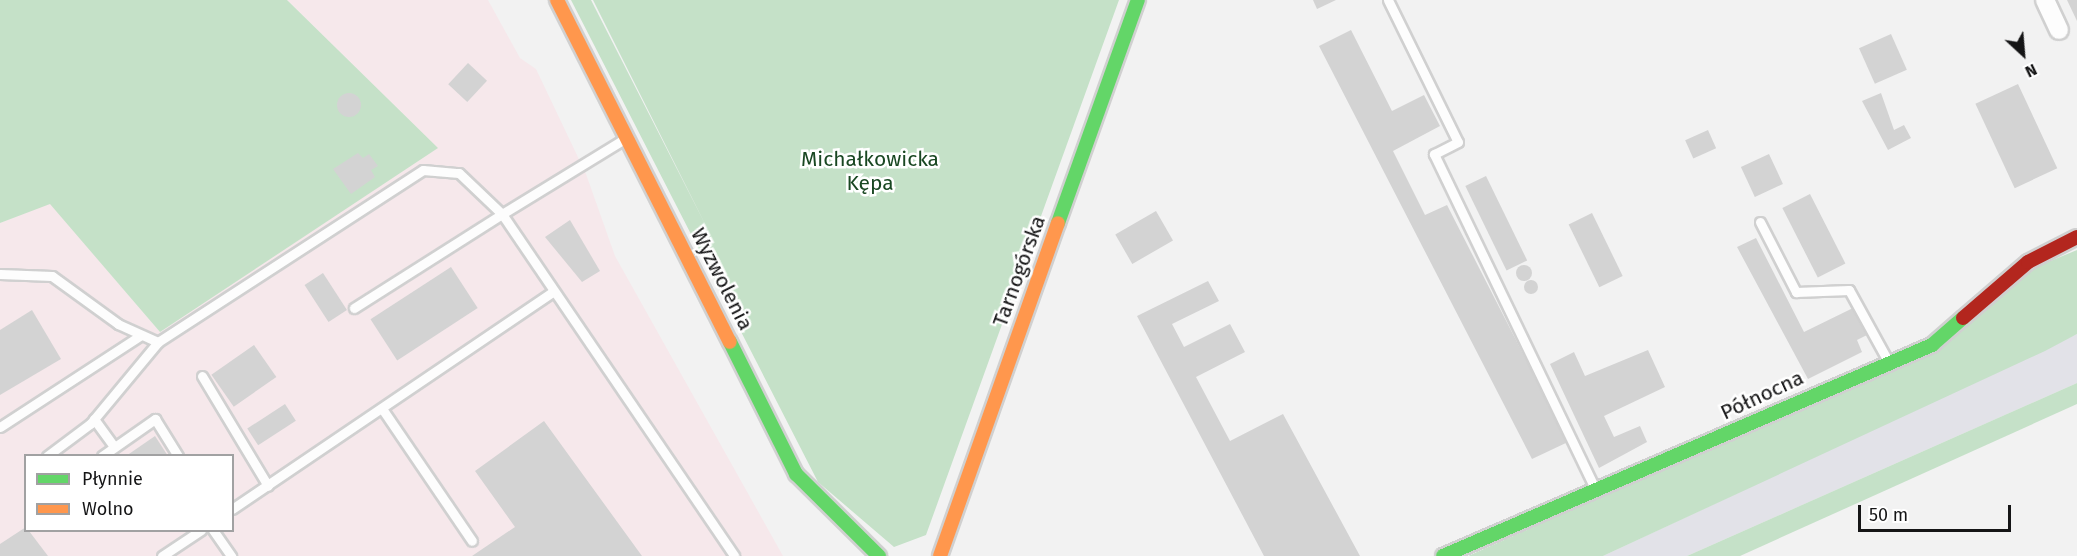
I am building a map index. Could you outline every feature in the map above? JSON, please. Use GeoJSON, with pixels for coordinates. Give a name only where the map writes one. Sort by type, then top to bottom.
{"type":"FeatureCollection","features":[{"type":"Feature","properties":{"kind":"street","name":"Wyzwolenia"},"geometry":{"type":"LineString","coordinates":[[556,0],[628,137],[796,474],[879,556]]}},
{"type":"Feature","properties":{"kind":"street","name":"Tarnogórska"},"geometry":{"type":"LineString","coordinates":[[940,556],[1138,0]]}},
{"type":"Feature","properties":{"kind":"street"},"geometry":{"type":"LineString","coordinates":[[2044,0],[2059,30]]}},
{"type":"Feature","properties":{"kind":"street","name":"Północna"},"geometry":{"type":"LineString","coordinates":[[1443,556],[1952,332],[2028,262],[2077,237]]}},
{"type":"Feature","properties":{"kind":"lane"},"geometry":{"type":"LineString","coordinates":[[1388,0],[1458,142],[1434,154],[1597,490]]}},
{"type":"Feature","properties":{"kind":"lane"},"geometry":{"type":"LineString","coordinates":[[354,308],[628,137]]}},
{"type":"Feature","properties":{"kind":"lane"},"geometry":{"type":"LineString","coordinates":[[49,454],[94,420],[158,342],[423,170],[459,173],[502,214],[552,292],[734,556]]}},
{"type":"Feature","properties":{"kind":"lane"},"geometry":{"type":"LineString","coordinates":[[1760,222],[1796,292],[1849,290],[1888,361]]}},
{"type":"Feature","properties":{"kind":"lane"},"geometry":{"type":"LineString","coordinates":[[0,274],[52,276],[118,324],[158,342]]}},
{"type":"Feature","properties":{"kind":"lane"},"geometry":{"type":"LineString","coordinates":[[234,509],[383,410],[552,292]]}},
{"type":"Feature","properties":{"kind":"lane"},"geometry":{"type":"LineString","coordinates":[[0,427],[141,335]]}},
{"type":"Feature","properties":{"kind":"lane"},"geometry":{"type":"LineString","coordinates":[[202,376],[268,486]]}},
{"type":"Feature","properties":{"kind":"lane"},"geometry":{"type":"LineString","coordinates":[[383,410],[472,541]]}},
{"type":"Feature","properties":{"kind":"lane"},"geometry":{"type":"LineString","coordinates":[[104,454],[155,419],[177,454]]}},
{"type":"Feature","properties":{"kind":"lane"},"geometry":{"type":"LineString","coordinates":[[94,420],[113,446]]}},
{"type":"Feature","properties":{"kind":"lane"},"geometry":{"type":"LineString","coordinates":[[162,556],[198,532]]}},
{"type":"Feature","properties":{"kind":"lane"},"geometry":{"type":"LineString","coordinates":[[214,532],[231,556]]}},
{"type":"Feature","properties":{"kind":"shaded area"},"geometry":{"type":"Polygon","coordinates":[[[287,0],[488,0],[520,58],[536,69],[586,174],[615,256],[783,556],[0,556],[0,223],[50,203],[160,332],[437,148],[287,0]]]}},
{"type":"Feature","properties":{"kind":"shaded area"},"geometry":{"type":"Polygon","coordinates":[[[2077,334],[2077,383],[1687,556],[1603,556],[2077,334]]]}},
{"type":"Feature","properties":{"kind":"green space"},"geometry":{"type":"Polygon","coordinates":[[[0,0],[287,0],[438,148],[160,332],[50,204],[0,223],[0,0]]]}},
{"type":"Feature","properties":{"kind":"green space","name":"Michałkowicka Kępa"},"geometry":{"type":"Polygon","coordinates":[[[571,0],[591,0],[706,226],[593,0],[1119,0],[926,535],[894,547],[818,482],[571,0]]]}},
{"type":"Feature","properties":{"kind":"green space"},"geometry":{"type":"Polygon","coordinates":[[[2077,250],[2077,334],[2045,351],[1603,556],[1468,556],[1852,386],[2031,269],[2077,250]]]}},
{"type":"Feature","properties":{"kind":"green space"},"geometry":{"type":"Polygon","coordinates":[[[2077,383],[2077,404],[1740,556],[1687,556],[2077,383]]]}},
{"type":"Feature","properties":{"kind":"building"},"geometry":{"type":"Polygon","coordinates":[[[1313,0],[1336,0],[1317,9],[1313,0]]]}},
{"type":"Feature","properties":{"kind":"building"},"geometry":{"type":"Polygon","coordinates":[[[2067,0],[2077,0],[2077,21],[2067,0]]]}},
{"type":"Feature","properties":{"kind":"building"},"geometry":{"type":"Polygon","coordinates":[[[1351,30],[1392,111],[1424,95],[1440,126],[1393,151],[1425,215],[1447,205],[1568,442],[1532,459],[1319,46],[1351,30]]]}},
{"type":"Feature","properties":{"kind":"building"},"geometry":{"type":"Polygon","coordinates":[[[1891,34],[1907,70],[1875,84],[1859,48],[1891,34]]]}},
{"type":"Feature","properties":{"kind":"building"},"geometry":{"type":"Polygon","coordinates":[[[468,63],[487,81],[467,102],[448,84],[468,63]]]}},
{"type":"Feature","properties":{"kind":"building"},"geometry":{"type":"Polygon","coordinates":[[[2018,84],[2057,168],[2015,188],[1975,104],[2018,84]]]}},
{"type":"Feature","properties":{"kind":"building"},"geometry":{"type":"Polygon","coordinates":[[[349,93],[358,96],[361,105],[358,114],[349,117],[340,114],[337,105],[340,96],[349,93]]]}},
{"type":"Feature","properties":{"kind":"building"},"geometry":{"type":"Polygon","coordinates":[[[1881,93],[1894,130],[1904,125],[1911,138],[1888,150],[1862,101],[1881,93]]]}},
{"type":"Feature","properties":{"kind":"building"},"geometry":{"type":"Polygon","coordinates":[[[1708,130],[1716,148],[1693,158],[1685,140],[1708,130]]]}},
{"type":"Feature","properties":{"kind":"building"},"geometry":{"type":"Polygon","coordinates":[[[358,153],[363,158],[369,154],[378,166],[371,170],[375,177],[351,194],[333,169],[358,153]]]}},
{"type":"Feature","properties":{"kind":"building"},"geometry":{"type":"Polygon","coordinates":[[[1769,154],[1783,184],[1755,197],[1741,167],[1769,154]]]}},
{"type":"Feature","properties":{"kind":"building"},"geometry":{"type":"Polygon","coordinates":[[[1486,176],[1527,260],[1507,271],[1465,186],[1486,176]]]}},
{"type":"Feature","properties":{"kind":"building"},"geometry":{"type":"Polygon","coordinates":[[[1810,194],[1845,263],[1818,278],[1782,208],[1810,194]]]}},
{"type":"Feature","properties":{"kind":"building"},"geometry":{"type":"Polygon","coordinates":[[[1156,211],[1173,240],[1132,264],[1115,234],[1156,211]]]}},
{"type":"Feature","properties":{"kind":"building"},"geometry":{"type":"Polygon","coordinates":[[[1592,213],[1623,276],[1599,287],[1569,224],[1592,213]]]}},
{"type":"Feature","properties":{"kind":"building"},"geometry":{"type":"Polygon","coordinates":[[[570,220],[600,271],[582,282],[545,237],[570,220]]]}},
{"type":"Feature","properties":{"kind":"building"},"geometry":{"type":"Polygon","coordinates":[[[1756,238],[1804,332],[1853,308],[1867,335],[1857,340],[1862,352],[1808,379],[1737,247],[1756,238]]]}},
{"type":"Feature","properties":{"kind":"building"},"geometry":{"type":"Polygon","coordinates":[[[1524,265],[1530,267],[1532,273],[1530,279],[1524,281],[1518,279],[1516,273],[1518,267],[1524,265]]]}},
{"type":"Feature","properties":{"kind":"building"},"geometry":{"type":"Polygon","coordinates":[[[451,267],[478,308],[397,360],[370,319],[451,267]]]}},
{"type":"Feature","properties":{"kind":"building"},"geometry":{"type":"Polygon","coordinates":[[[323,273],[347,310],[329,322],[305,285],[323,273]]]}},
{"type":"Feature","properties":{"kind":"building"},"geometry":{"type":"Polygon","coordinates":[[[1528,280],[1534,280],[1538,287],[1534,294],[1528,294],[1524,290],[1524,284],[1528,280]]]}},
{"type":"Feature","properties":{"kind":"building"},"geometry":{"type":"Polygon","coordinates":[[[1208,281],[1219,301],[1172,324],[1184,347],[1230,324],[1245,352],[1196,377],[1230,441],[1283,414],[1360,556],[1264,556],[1137,316],[1208,281]]]}},
{"type":"Feature","properties":{"kind":"building"},"geometry":{"type":"Polygon","coordinates":[[[32,310],[61,359],[0,395],[0,330],[32,310]]]}},
{"type":"Feature","properties":{"kind":"building"},"geometry":{"type":"Polygon","coordinates":[[[254,345],[276,377],[234,407],[211,375],[254,345]]]}},
{"type":"Feature","properties":{"kind":"building"},"geometry":{"type":"Polygon","coordinates":[[[1648,350],[1665,387],[1604,416],[1614,437],[1640,426],[1647,442],[1599,468],[1550,364],[1574,352],[1585,376],[1648,350]]]}},
{"type":"Feature","properties":{"kind":"building"},"geometry":{"type":"Polygon","coordinates":[[[285,404],[296,421],[258,445],[247,429],[285,404]]]}},
{"type":"Feature","properties":{"kind":"building"},"geometry":{"type":"Polygon","coordinates":[[[544,421],[642,556],[472,556],[515,527],[475,471],[544,421]]]}},
{"type":"Feature","properties":{"kind":"building"},"geometry":{"type":"Polygon","coordinates":[[[155,436],[167,454],[129,454],[155,436]]]}},
{"type":"Feature","properties":{"kind":"building"},"geometry":{"type":"Polygon","coordinates":[[[24,528],[24,532],[30,532],[48,556],[0,556],[0,544],[24,528]]]}},
{"type":"Feature","properties":{"kind":"traffic: fast"},"geometry":{"type":"LineString","coordinates":[[1058,223],[1138,0]]}},
{"type":"Feature","properties":{"kind":"traffic: fast"},"geometry":{"type":"LineString","coordinates":[[1443,556],[1932,345],[1963,318]]}},
{"type":"Feature","properties":{"kind":"traffic: fast"},"geometry":{"type":"LineString","coordinates":[[730,342],[796,474],[879,556]]}},
{"type":"Feature","properties":{"kind":"traffic: slow"},"geometry":{"type":"LineString","coordinates":[[557,0],[730,342]]}},
{"type":"Feature","properties":{"kind":"traffic: slow"},"geometry":{"type":"LineString","coordinates":[[940,556],[1058,223]]}},
{"type":"Feature","properties":{"kind":"traffic: jam"},"geometry":{"type":"LineString","coordinates":[[1963,318],[2028,262],[2077,237]]}}]}
